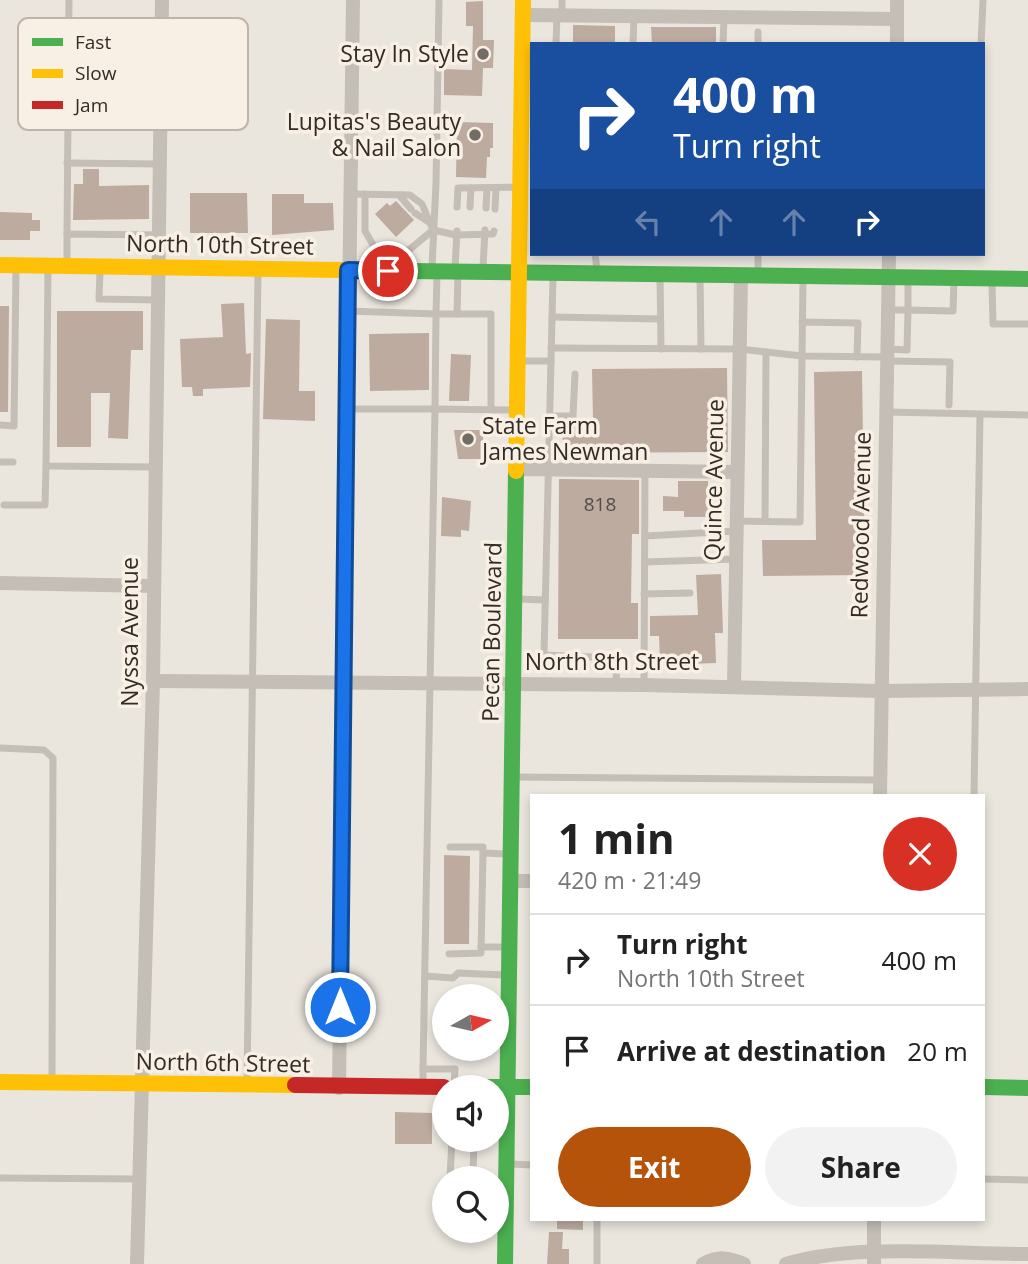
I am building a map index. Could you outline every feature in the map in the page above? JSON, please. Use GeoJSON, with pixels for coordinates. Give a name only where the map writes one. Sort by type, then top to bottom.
{"type":"FeatureCollection","features":[{"type":"Feature","properties":{"kind":"main road","name":"Pecan Boulevard"},"geometry":{"type":"LineString","coordinates":[[507,1075],[512,881],[518,272],[525,227],[520,187],[527,92],[523,7]]}},
{"type":"Feature","properties":{"kind":"main road","name":"North 10th Street"},"geometry":{"type":"LineString","coordinates":[[8,265],[1028,279]]}},
{"type":"Feature","properties":{"kind":"main road","name":"North 6th Street"},"geometry":{"type":"LineString","coordinates":[[0,1082],[247,1087],[432,1087]]}},
{"type":"Feature","properties":{"kind":"main road"},"geometry":{"type":"LineString","coordinates":[[509,1087],[530,1087]]}},
{"type":"Feature","properties":{"kind":"main road"},"geometry":{"type":"LineString","coordinates":[[985,1087],[1028,1087]]}},
{"type":"Feature","properties":{"kind":"main road","name":"Pecan Boulevard"},"geometry":{"type":"LineString","coordinates":[[506,1152],[506,1164]]}},
{"type":"Feature","properties":{"kind":"main road","name":"Pecan Boulevard"},"geometry":{"type":"LineString","coordinates":[[504,1243],[505,1264]]}},
{"type":"Feature","properties":{"kind":"street","name":"Nyssa Avenue"},"geometry":{"type":"LineString","coordinates":[[162,0],[162,18]]}},
{"type":"Feature","properties":{"kind":"street"},"geometry":{"type":"LineString","coordinates":[[339,1088],[352,0]]}},
{"type":"Feature","properties":{"kind":"street"},"geometry":{"type":"LineString","coordinates":[[897,0],[897,42]]}},
{"type":"Feature","properties":{"kind":"street"},"geometry":{"type":"LineString","coordinates":[[523,7],[634,16],[897,19]]}},
{"type":"Feature","properties":{"kind":"street","name":"Nyssa Avenue"},"geometry":{"type":"LineString","coordinates":[[137,1264],[153,681],[160,130]]}},
{"type":"Feature","properties":{"kind":"street","name":"Redwood Avenue"},"geometry":{"type":"LineString","coordinates":[[880,794],[889,256]]}},
{"type":"Feature","properties":{"kind":"street","name":"Quince Avenue"},"geometry":{"type":"LineString","coordinates":[[734,686],[740,349],[749,276]]}},
{"type":"Feature","properties":{"kind":"street"},"geometry":{"type":"LineString","coordinates":[[516,469],[737,472]]}},
{"type":"Feature","properties":{"kind":"street"},"geometry":{"type":"LineString","coordinates":[[0,583],[153,586]]}},
{"type":"Feature","properties":{"kind":"street","name":"North 8th Street"},"geometry":{"type":"LineString","coordinates":[[153,681],[734,686],[881,691],[1028,689]]}},
{"type":"Feature","properties":{"kind":"street"},"geometry":{"type":"LineString","coordinates":[[512,881],[530,881]]}},
{"type":"Feature","properties":{"kind":"street"},"geometry":{"type":"LineString","coordinates":[[874,1221],[874,1259]]}},
{"type":"Feature","properties":{"kind":"street"},"geometry":{"type":"LineString","coordinates":[[786,1264],[813,1256],[874,1259],[1028,1254]]}},
{"type":"Feature","properties":{"kind":"street"},"geometry":{"type":"LineString","coordinates":[[703,1264],[714,1258],[730,1258],[744,1264]]}},
{"type":"Feature","properties":{"kind":"lane"},"geometry":{"type":"LineString","coordinates":[[69,0],[69,18]]}},
{"type":"Feature","properties":{"kind":"lane"},"geometry":{"type":"LineString","coordinates":[[423,1087],[435,410],[433,230],[439,0]]}},
{"type":"Feature","properties":{"kind":"lane"},"geometry":{"type":"LineString","coordinates":[[981,42],[983,0]]}},
{"type":"Feature","properties":{"kind":"lane"},"geometry":{"type":"LineString","coordinates":[[556,42],[560,10]]}},
{"type":"Feature","properties":{"kind":"lane"},"geometry":{"type":"LineString","coordinates":[[633,42],[634,16]]}},
{"type":"Feature","properties":{"kind":"lane"},"geometry":{"type":"LineString","coordinates":[[723,42],[724,17]]}},
{"type":"Feature","properties":{"kind":"lane"},"geometry":{"type":"LineString","coordinates":[[758,32],[758,42]]}},
{"type":"Feature","properties":{"kind":"lane"},"geometry":{"type":"LineString","coordinates":[[67,130],[67,266]]}},
{"type":"Feature","properties":{"kind":"lane"},"geometry":{"type":"LineString","coordinates":[[67,163],[160,164]]}},
{"type":"Feature","properties":{"kind":"lane"},"geometry":{"type":"LineString","coordinates":[[457,208],[458,188],[520,187]]}},
{"type":"Feature","properties":{"kind":"lane"},"geometry":{"type":"LineString","coordinates":[[470,207],[471,188]]}},
{"type":"Feature","properties":{"kind":"lane"},"geometry":{"type":"LineString","coordinates":[[490,209],[491,188]]}},
{"type":"Feature","properties":{"kind":"lane"},"geometry":{"type":"LineString","coordinates":[[349,194],[410,195],[422,204],[433,230]]}},
{"type":"Feature","properties":{"kind":"lane"},"geometry":{"type":"LineString","coordinates":[[365,194],[365,231],[376,250],[409,250],[433,230],[488,232],[483,272]]}},
{"type":"Feature","properties":{"kind":"lane"},"geometry":{"type":"LineString","coordinates":[[399,195],[422,220],[429,222]]}},
{"type":"Feature","properties":{"kind":"lane"},"geometry":{"type":"LineString","coordinates":[[456,232],[457,314]]}},
{"type":"Feature","properties":{"kind":"lane"},"geometry":{"type":"LineString","coordinates":[[67,234],[159,235]]}},
{"type":"Feature","properties":{"kind":"lane"},"geometry":{"type":"LineString","coordinates":[[349,239],[369,238]]}},
{"type":"Feature","properties":{"kind":"lane"},"geometry":{"type":"LineString","coordinates":[[388,250],[388,271]]}},
{"type":"Feature","properties":{"kind":"lane"},"geometry":{"type":"LineString","coordinates":[[595,256],[598,274]]}},
{"type":"Feature","properties":{"kind":"lane"},"geometry":{"type":"LineString","coordinates":[[749,276],[757,256]]}},
{"type":"Feature","properties":{"kind":"lane"},"geometry":{"type":"LineString","coordinates":[[0,425],[15,426],[8,265]]}},
{"type":"Feature","properties":{"kind":"lane"},"geometry":{"type":"LineString","coordinates":[[4,505],[45,505],[48,266]]}},
{"type":"Feature","properties":{"kind":"lane"},"geometry":{"type":"LineString","coordinates":[[100,267],[99,299],[158,300]]}},
{"type":"Feature","properties":{"kind":"lane"},"geometry":{"type":"LineString","coordinates":[[247,1087],[258,269]]}},
{"type":"Feature","properties":{"kind":"lane"},"geometry":{"type":"LineString","coordinates":[[553,273],[544,654],[615,658],[617,685]]}},
{"type":"Feature","properties":{"kind":"lane"},"geometry":{"type":"LineString","coordinates":[[660,274],[661,349]]}},
{"type":"Feature","properties":{"kind":"lane"},"geometry":{"type":"LineString","coordinates":[[700,275],[701,349]]}},
{"type":"Feature","properties":{"kind":"lane"},"geometry":{"type":"LineString","coordinates":[[645,536],[765,521],[800,522],[803,276]]}},
{"type":"Feature","properties":{"kind":"lane"},"geometry":{"type":"LineString","coordinates":[[551,348],[740,349],[802,356],[886,355],[907,350],[908,278]]}},
{"type":"Feature","properties":{"kind":"lane"},"geometry":{"type":"LineString","coordinates":[[887,310],[953,311],[954,278]]}},
{"type":"Feature","properties":{"kind":"lane"},"geometry":{"type":"LineString","coordinates":[[992,279],[993,324],[1028,324]]}},
{"type":"Feature","properties":{"kind":"lane"},"geometry":{"type":"LineString","coordinates":[[348,311],[491,314],[491,410]]}},
{"type":"Feature","properties":{"kind":"lane"},"geometry":{"type":"LineString","coordinates":[[552,317],[660,319]]}},
{"type":"Feature","properties":{"kind":"lane"},"geometry":{"type":"LineString","coordinates":[[802,322],[858,323],[857,357]]}},
{"type":"Feature","properties":{"kind":"lane"},"geometry":{"type":"LineString","coordinates":[[765,521],[766,352]]}},
{"type":"Feature","properties":{"kind":"lane"},"geometry":{"type":"LineString","coordinates":[[886,355],[950,362],[949,405]]}},
{"type":"Feature","properties":{"kind":"lane"},"geometry":{"type":"LineString","coordinates":[[517,360],[551,361]]}},
{"type":"Feature","properties":{"kind":"lane"},"geometry":{"type":"LineString","coordinates":[[550,416],[573,416],[575,374]]}},
{"type":"Feature","properties":{"kind":"lane"},"geometry":{"type":"LineString","coordinates":[[346,409],[517,410]]}},
{"type":"Feature","properties":{"kind":"lane"},"geometry":{"type":"LineString","coordinates":[[885,412],[1028,415]]}},
{"type":"Feature","properties":{"kind":"lane"},"geometry":{"type":"LineString","coordinates":[[974,794],[980,414]]}},
{"type":"Feature","properties":{"kind":"lane"},"geometry":{"type":"LineString","coordinates":[[0,462],[13,462]]}},
{"type":"Feature","properties":{"kind":"lane"},"geometry":{"type":"LineString","coordinates":[[46,466],[155,467]]}},
{"type":"Feature","properties":{"kind":"lane"},"geometry":{"type":"LineString","coordinates":[[644,685],[645,471]]}},
{"type":"Feature","properties":{"kind":"lane"},"geometry":{"type":"LineString","coordinates":[[645,562],[736,559]]}},
{"type":"Feature","properties":{"kind":"lane"},"geometry":{"type":"LineString","coordinates":[[645,594],[690,593]]}},
{"type":"Feature","properties":{"kind":"lane"},"geometry":{"type":"LineString","coordinates":[[515,599],[545,600]]}},
{"type":"Feature","properties":{"kind":"lane"},"geometry":{"type":"LineString","coordinates":[[0,748],[44,750],[52,758],[52,1083]]}},
{"type":"Feature","properties":{"kind":"lane"},"geometry":{"type":"LineString","coordinates":[[513,777],[880,780]]}},
{"type":"Feature","properties":{"kind":"lane"},"geometry":{"type":"LineString","coordinates":[[449,954],[481,953],[483,853],[483,848],[450,847]]}},
{"type":"Feature","properties":{"kind":"lane"},"geometry":{"type":"LineString","coordinates":[[483,853],[512,854]]}},
{"type":"Feature","properties":{"kind":"lane"},"geometry":{"type":"LineString","coordinates":[[481,947],[510,947]]}},
{"type":"Feature","properties":{"kind":"lane"},"geometry":{"type":"LineString","coordinates":[[425,976],[453,978],[458,973],[509,976]]}},
{"type":"Feature","properties":{"kind":"lane"},"geometry":{"type":"LineString","coordinates":[[423,1069],[454,1069],[454,1075]]}},
{"type":"Feature","properties":{"kind":"lane"},"geometry":{"type":"LineString","coordinates":[[506,1164],[530,1165]]}},
{"type":"Feature","properties":{"kind":"lane"},"geometry":{"type":"LineString","coordinates":[[0,1178],[140,1179]]}},
{"type":"Feature","properties":{"kind":"lane"},"geometry":{"type":"LineString","coordinates":[[985,1179],[1028,1180]]}},
{"type":"Feature","properties":{"kind":"lane"},"geometry":{"type":"LineString","coordinates":[[597,1221],[597,1264]]}},
{"type":"Feature","properties":{"kind":"building"},"geometry":{"type":"Polygon","coordinates":[[[483,1],[483,40],[494,40],[493,68],[483,68],[482,96],[444,95],[444,69],[472,70],[473,26],[466,26],[466,2],[483,1]]]}},
{"type":"Feature","properties":{"kind":"building"},"geometry":{"type":"Polygon","coordinates":[[[573,25],[615,26],[615,42],[573,42],[573,25]]]}},
{"type":"Feature","properties":{"kind":"building"},"geometry":{"type":"Polygon","coordinates":[[[651,27],[716,27],[716,42],[652,42],[651,27]]]}},
{"type":"Feature","properties":{"kind":"building","name":"Lupitas's Beauty & Nail Salon"},"geometry":{"type":"Polygon","coordinates":[[[457,122],[493,123],[493,148],[490,148],[490,157],[487,157],[486,178],[456,177],[457,122]]]}},
{"type":"Feature","properties":{"kind":"building"},"geometry":{"type":"Polygon","coordinates":[[[83,169],[99,169],[99,186],[149,185],[149,219],[73,220],[74,184],[83,184],[83,169]]]}},
{"type":"Feature","properties":{"kind":"building"},"geometry":{"type":"Polygon","coordinates":[[[190,193],[247,193],[248,233],[190,233],[190,193]]]}},
{"type":"Feature","properties":{"kind":"building"},"geometry":{"type":"Polygon","coordinates":[[[272,194],[304,194],[304,203],[333,203],[334,230],[272,235],[272,194]]]}},
{"type":"Feature","properties":{"kind":"building"},"geometry":{"type":"Polygon","coordinates":[[[396,201],[414,220],[396,237],[375,214],[387,203],[390,206],[396,201]]]}},
{"type":"Feature","properties":{"kind":"building"},"geometry":{"type":"Polygon","coordinates":[[[0,212],[32,213],[32,220],[40,220],[40,231],[30,231],[30,240],[0,240],[0,212]]]}},
{"type":"Feature","properties":{"kind":"building"},"geometry":{"type":"Polygon","coordinates":[[[244,303],[246,354],[251,353],[250,387],[203,389],[203,396],[193,396],[192,387],[182,387],[180,339],[223,337],[221,304],[244,303]]]}},
{"type":"Feature","properties":{"kind":"building"},"geometry":{"type":"Polygon","coordinates":[[[0,306],[9,306],[8,412],[0,412],[0,306]]]}},
{"type":"Feature","properties":{"kind":"building"},"geometry":{"type":"Polygon","coordinates":[[[57,311],[143,311],[143,350],[131,350],[128,439],[108,438],[110,393],[91,393],[91,447],[57,447],[57,311]]]}},
{"type":"Feature","properties":{"kind":"building"},"geometry":{"type":"Polygon","coordinates":[[[266,319],[300,320],[299,391],[315,391],[315,421],[263,419],[266,319]]]}},
{"type":"Feature","properties":{"kind":"building"},"geometry":{"type":"Polygon","coordinates":[[[429,333],[429,390],[370,391],[369,334],[429,333]]]}},
{"type":"Feature","properties":{"kind":"building"},"geometry":{"type":"Polygon","coordinates":[[[451,354],[471,355],[469,401],[449,401],[451,354]]]}},
{"type":"Feature","properties":{"kind":"building"},"geometry":{"type":"Polygon","coordinates":[[[727,368],[728,452],[563,453],[562,422],[593,421],[592,369],[727,368]]]}},
{"type":"Feature","properties":{"kind":"building"},"geometry":{"type":"Polygon","coordinates":[[[862,371],[865,575],[763,576],[762,540],[816,540],[814,372],[862,371]]]}},
{"type":"Feature","properties":{"kind":"building","name":"State Farm James Newman"},"geometry":{"type":"Polygon","coordinates":[[[454,430],[483,430],[483,459],[458,459],[454,430]]]}},
{"type":"Feature","properties":{"kind":"building"},"geometry":{"type":"Polygon","coordinates":[[[559,479],[639,480],[639,534],[632,534],[631,603],[638,603],[638,639],[558,639],[559,479]]]}},
{"type":"Feature","properties":{"kind":"building"},"geometry":{"type":"Polygon","coordinates":[[[678,481],[708,481],[708,517],[684,517],[684,511],[663,511],[663,496],[678,497],[678,481]]]}},
{"type":"Feature","properties":{"kind":"building"},"geometry":{"type":"Polygon","coordinates":[[[442,497],[471,501],[469,531],[461,530],[461,537],[441,536],[442,497]]]}},
{"type":"Feature","properties":{"kind":"building"},"geometry":{"type":"Polygon","coordinates":[[[721,574],[723,633],[715,633],[716,663],[660,665],[659,636],[650,636],[650,616],[698,615],[696,575],[721,574]]]}},
{"type":"Feature","properties":{"kind":"building"},"geometry":{"type":"Polygon","coordinates":[[[444,855],[470,856],[469,944],[444,944],[444,855]]]}},
{"type":"Feature","properties":{"kind":"building"},"geometry":{"type":"Polygon","coordinates":[[[395,1112],[432,1113],[432,1144],[395,1144],[395,1112]]]}},
{"type":"Feature","properties":{"kind":"building"},"geometry":{"type":"Polygon","coordinates":[[[557,1221],[583,1221],[583,1230],[557,1229],[557,1221]]]}},
{"type":"Feature","properties":{"kind":"building"},"geometry":{"type":"Polygon","coordinates":[[[549,1232],[563,1232],[562,1249],[569,1249],[569,1264],[547,1264],[549,1232]]]}},
{"type":"Feature","properties":{"kind":"traffic: fast"},"geometry":{"type":"LineString","coordinates":[[410,271],[1028,279]]}},
{"type":"Feature","properties":{"kind":"traffic: fast"},"geometry":{"type":"LineString","coordinates":[[505,1264],[516,471]]}},
{"type":"Feature","properties":{"kind":"traffic: fast"},"geometry":{"type":"LineString","coordinates":[[509,1087],[530,1087]]}},
{"type":"Feature","properties":{"kind":"traffic: fast"},"geometry":{"type":"LineString","coordinates":[[985,1087],[1028,1088]]}},
{"type":"Feature","properties":{"kind":"traffic: slow"},"geometry":{"type":"LineString","coordinates":[[516,471],[523,0]]}},
{"type":"Feature","properties":{"kind":"traffic: slow"},"geometry":{"type":"LineString","coordinates":[[0,265],[410,271]]}},
{"type":"Feature","properties":{"kind":"traffic: slow"},"geometry":{"type":"LineString","coordinates":[[0,1082],[295,1085]]}},
{"type":"Feature","properties":{"kind":"traffic: jam"},"geometry":{"type":"LineString","coordinates":[[295,1085],[432,1087]]}},
{"type":"Feature","properties":{"kind":"place","name":"Stay In Style"},"geometry":{"type":"Point","coordinates":[483,54]}},
{"type":"Feature","properties":{"kind":"place","name":"Lupitas's Beauty & Nail Salon"},"geometry":{"type":"Point","coordinates":[475,135]}},
{"type":"Feature","properties":{"kind":"place","name":"State Farm James Newman"},"geometry":{"type":"Point","coordinates":[468,439]}},
{"type":"Feature","properties":{"kind":"route"},"geometry":{"type":"LineString","coordinates":[[340,1007],[348,270],[388,271]]}}]}
